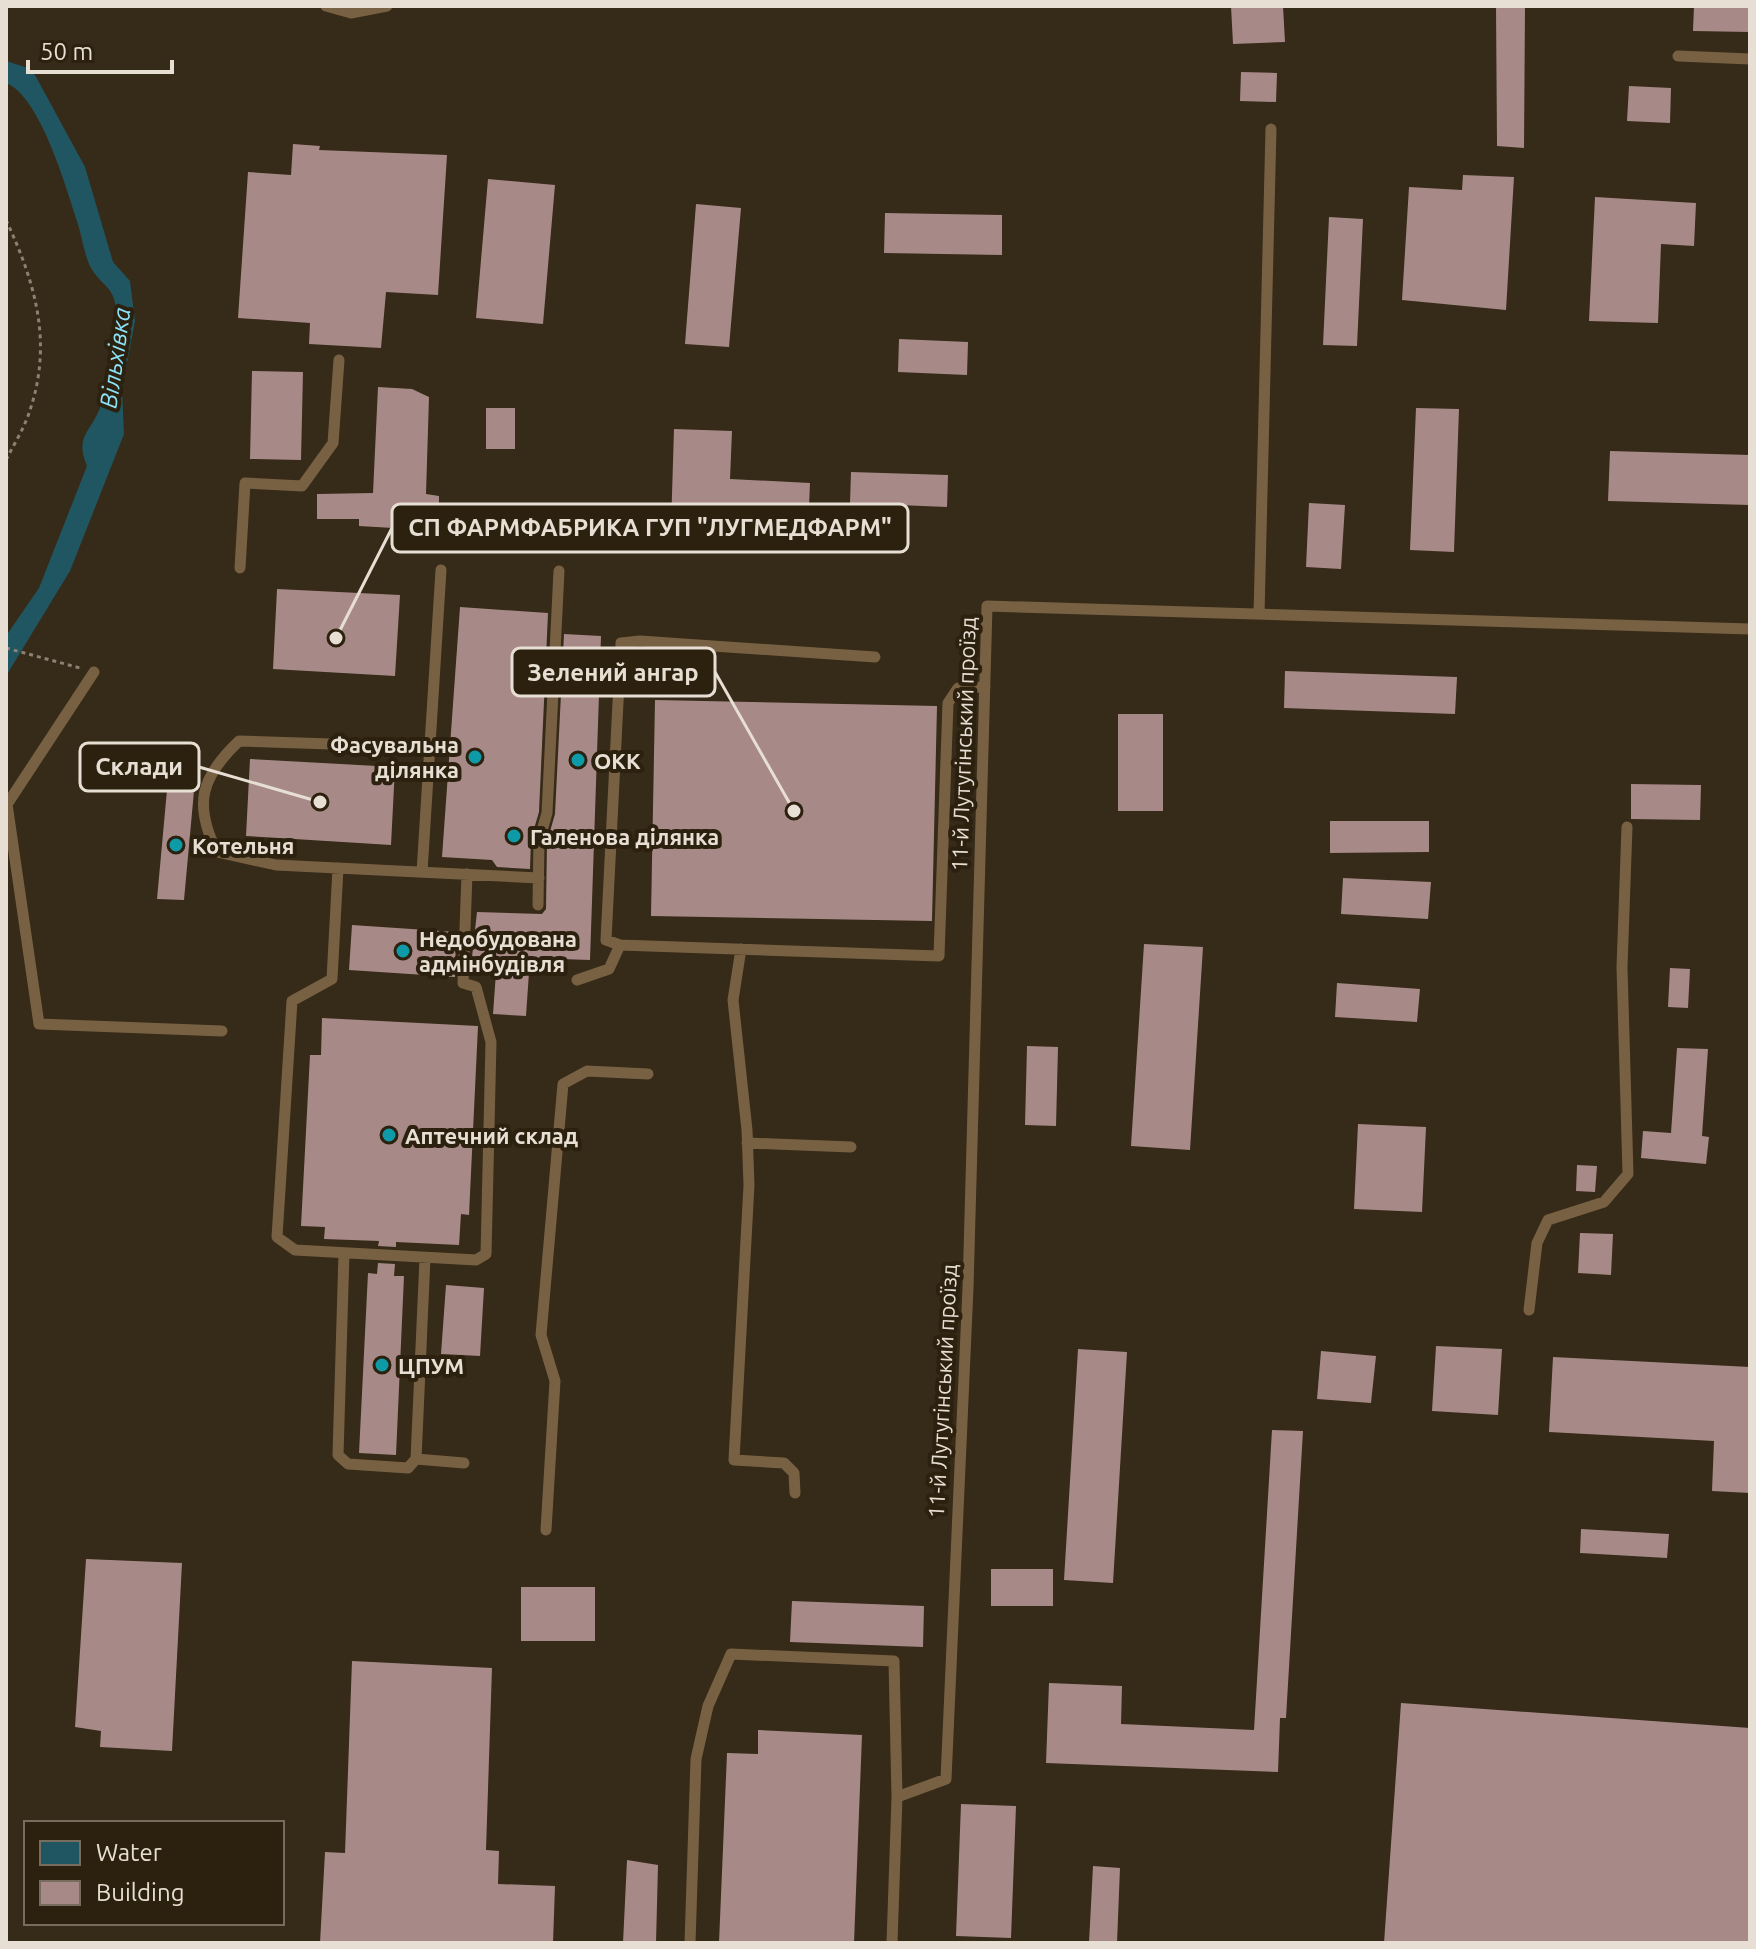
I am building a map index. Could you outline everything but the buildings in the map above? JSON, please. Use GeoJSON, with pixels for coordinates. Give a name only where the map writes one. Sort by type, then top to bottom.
{"type":"FeatureCollection","features":[{"type":"Feature","properties":{"kind":"lane"},"geometry":{"type":"LineString","coordinates":[[326,6],[351,13],[387,6]]}},
{"type":"Feature","properties":{"kind":"lane"},"geometry":{"type":"LineString","coordinates":[[1678,56],[1750,59]]}},
{"type":"Feature","properties":{"kind":"lane"},"geometry":{"type":"LineString","coordinates":[[1259,614],[1271,129]]}},
{"type":"Feature","properties":{"kind":"lane"},"geometry":{"type":"LineString","coordinates":[[240,568],[245,483],[302,486],[333,443],[339,360]]}},
{"type":"Feature","properties":{"kind":"lane"},"geometry":{"type":"LineString","coordinates":[[422,872],[441,570]]}},
{"type":"Feature","properties":{"kind":"lane"},"geometry":{"type":"LineString","coordinates":[[538,905],[539,841],[547,813],[559,571]]}},
{"type":"Feature","properties":{"kind":"lane","name":"11-й Лутугінський проїзд"},"geometry":{"type":"LineString","coordinates":[[897,1797],[946,1779],[968,1288],[987,606],[1750,629]]}},
{"type":"Feature","properties":{"kind":"lane"},"geometry":{"type":"LineString","coordinates":[[875,657],[640,641],[621,643],[606,940],[620,945],[939,956],[948,703],[958,688],[985,687]]}},
{"type":"Feature","properties":{"kind":"lane"},"geometry":{"type":"LineString","coordinates":[[94,672],[6,805],[39,1024],[222,1031]]}},
{"type":"Feature","properties":{"kind":"lane"},"geometry":{"type":"LineString","coordinates":[[331,744],[239,741],[218,761],[202,793],[205,828],[217,852],[276,865],[539,878]]}},
{"type":"Feature","properties":{"kind":"lane"},"geometry":{"type":"LineString","coordinates":[[1529,1310],[1537,1243],[1548,1220],[1604,1202],[1628,1174],[1622,967],[1627,827]]}},
{"type":"Feature","properties":{"kind":"lane"},"geometry":{"type":"LineString","coordinates":[[338,868],[332,979],[292,1001],[277,1237],[295,1250],[476,1260],[486,1254],[491,1042],[476,987],[463,983],[467,874]]}},
{"type":"Feature","properties":{"kind":"lane"},"geometry":{"type":"LineString","coordinates":[[577,980],[609,969],[620,945]]}},
{"type":"Feature","properties":{"kind":"lane"},"geometry":{"type":"LineString","coordinates":[[741,949],[733,1000],[749,1185],[734,1460],[784,1463],[794,1473],[795,1493]]}},
{"type":"Feature","properties":{"kind":"lane"},"geometry":{"type":"LineString","coordinates":[[546,1530],[555,1381],[541,1335],[563,1084],[587,1071],[648,1074]]}},
{"type":"Feature","properties":{"kind":"lane"},"geometry":{"type":"LineString","coordinates":[[747,1143],[851,1147]]}},
{"type":"Feature","properties":{"kind":"lane"},"geometry":{"type":"LineString","coordinates":[[344,1253],[338,1455],[348,1464],[408,1468],[416,1459],[425,1258]]}},
{"type":"Feature","properties":{"kind":"lane"},"geometry":{"type":"LineString","coordinates":[[416,1459],[464,1463]]}},
{"type":"Feature","properties":{"kind":"lane"},"geometry":{"type":"LineString","coordinates":[[690,1943],[696,1759],[708,1706],[731,1654],[894,1661],[897,1797],[892,1943]]}},
{"type":"Feature","properties":{"kind":"path"},"geometry":{"type":"LineString","coordinates":[[6,220],[30,272],[42,335],[31,409],[6,460]]}},
{"type":"Feature","properties":{"kind":"path"},"geometry":{"type":"LineString","coordinates":[[6,648],[94,672]]}},
{"type":"Feature","properties":{"kind":"water","name":"Вільхівка"},"geometry":{"type":"Polygon","coordinates":[[[6,61],[28,68],[35,75],[85,167],[113,262],[130,281],[135,321],[122,389],[124,434],[70,571],[6,676],[6,636],[39,588],[87,466],[83,440],[104,395],[116,315],[114,298],[89,263],[66,187],[41,123],[18,91],[6,83],[6,61]]]}},
{"type":"Feature","properties":{"kind":"place","name":"СП ФАРМФАБРИКА ГУП \"ЛУГМЕДФАРМ\""},"geometry":{"type":"Point","coordinates":[336,638]}},
{"type":"Feature","properties":{"kind":"place","name":"Фасувальна ділянка"},"geometry":{"type":"Point","coordinates":[475,757]}},
{"type":"Feature","properties":{"kind":"place","name":"ОКК"},"geometry":{"type":"Point","coordinates":[578,760]}},
{"type":"Feature","properties":{"kind":"place","name":"Склади"},"geometry":{"type":"Point","coordinates":[320,802]}},
{"type":"Feature","properties":{"kind":"place","name":"Зелений ангар"},"geometry":{"type":"Point","coordinates":[794,811]}},
{"type":"Feature","properties":{"kind":"place","name":"Галенова ділянка"},"geometry":{"type":"Point","coordinates":[514,836]}},
{"type":"Feature","properties":{"kind":"place","name":"Котельня"},"geometry":{"type":"Point","coordinates":[176,845]}},
{"type":"Feature","properties":{"kind":"place","name":"Недобудована адмінбудівля"},"geometry":{"type":"Point","coordinates":[403,951]}},
{"type":"Feature","properties":{"kind":"place","name":"Аптечний склад"},"geometry":{"type":"Point","coordinates":[389,1135]}},
{"type":"Feature","properties":{"kind":"place","name":"ЦПУМ"},"geometry":{"type":"Point","coordinates":[382,1365]}}]}
